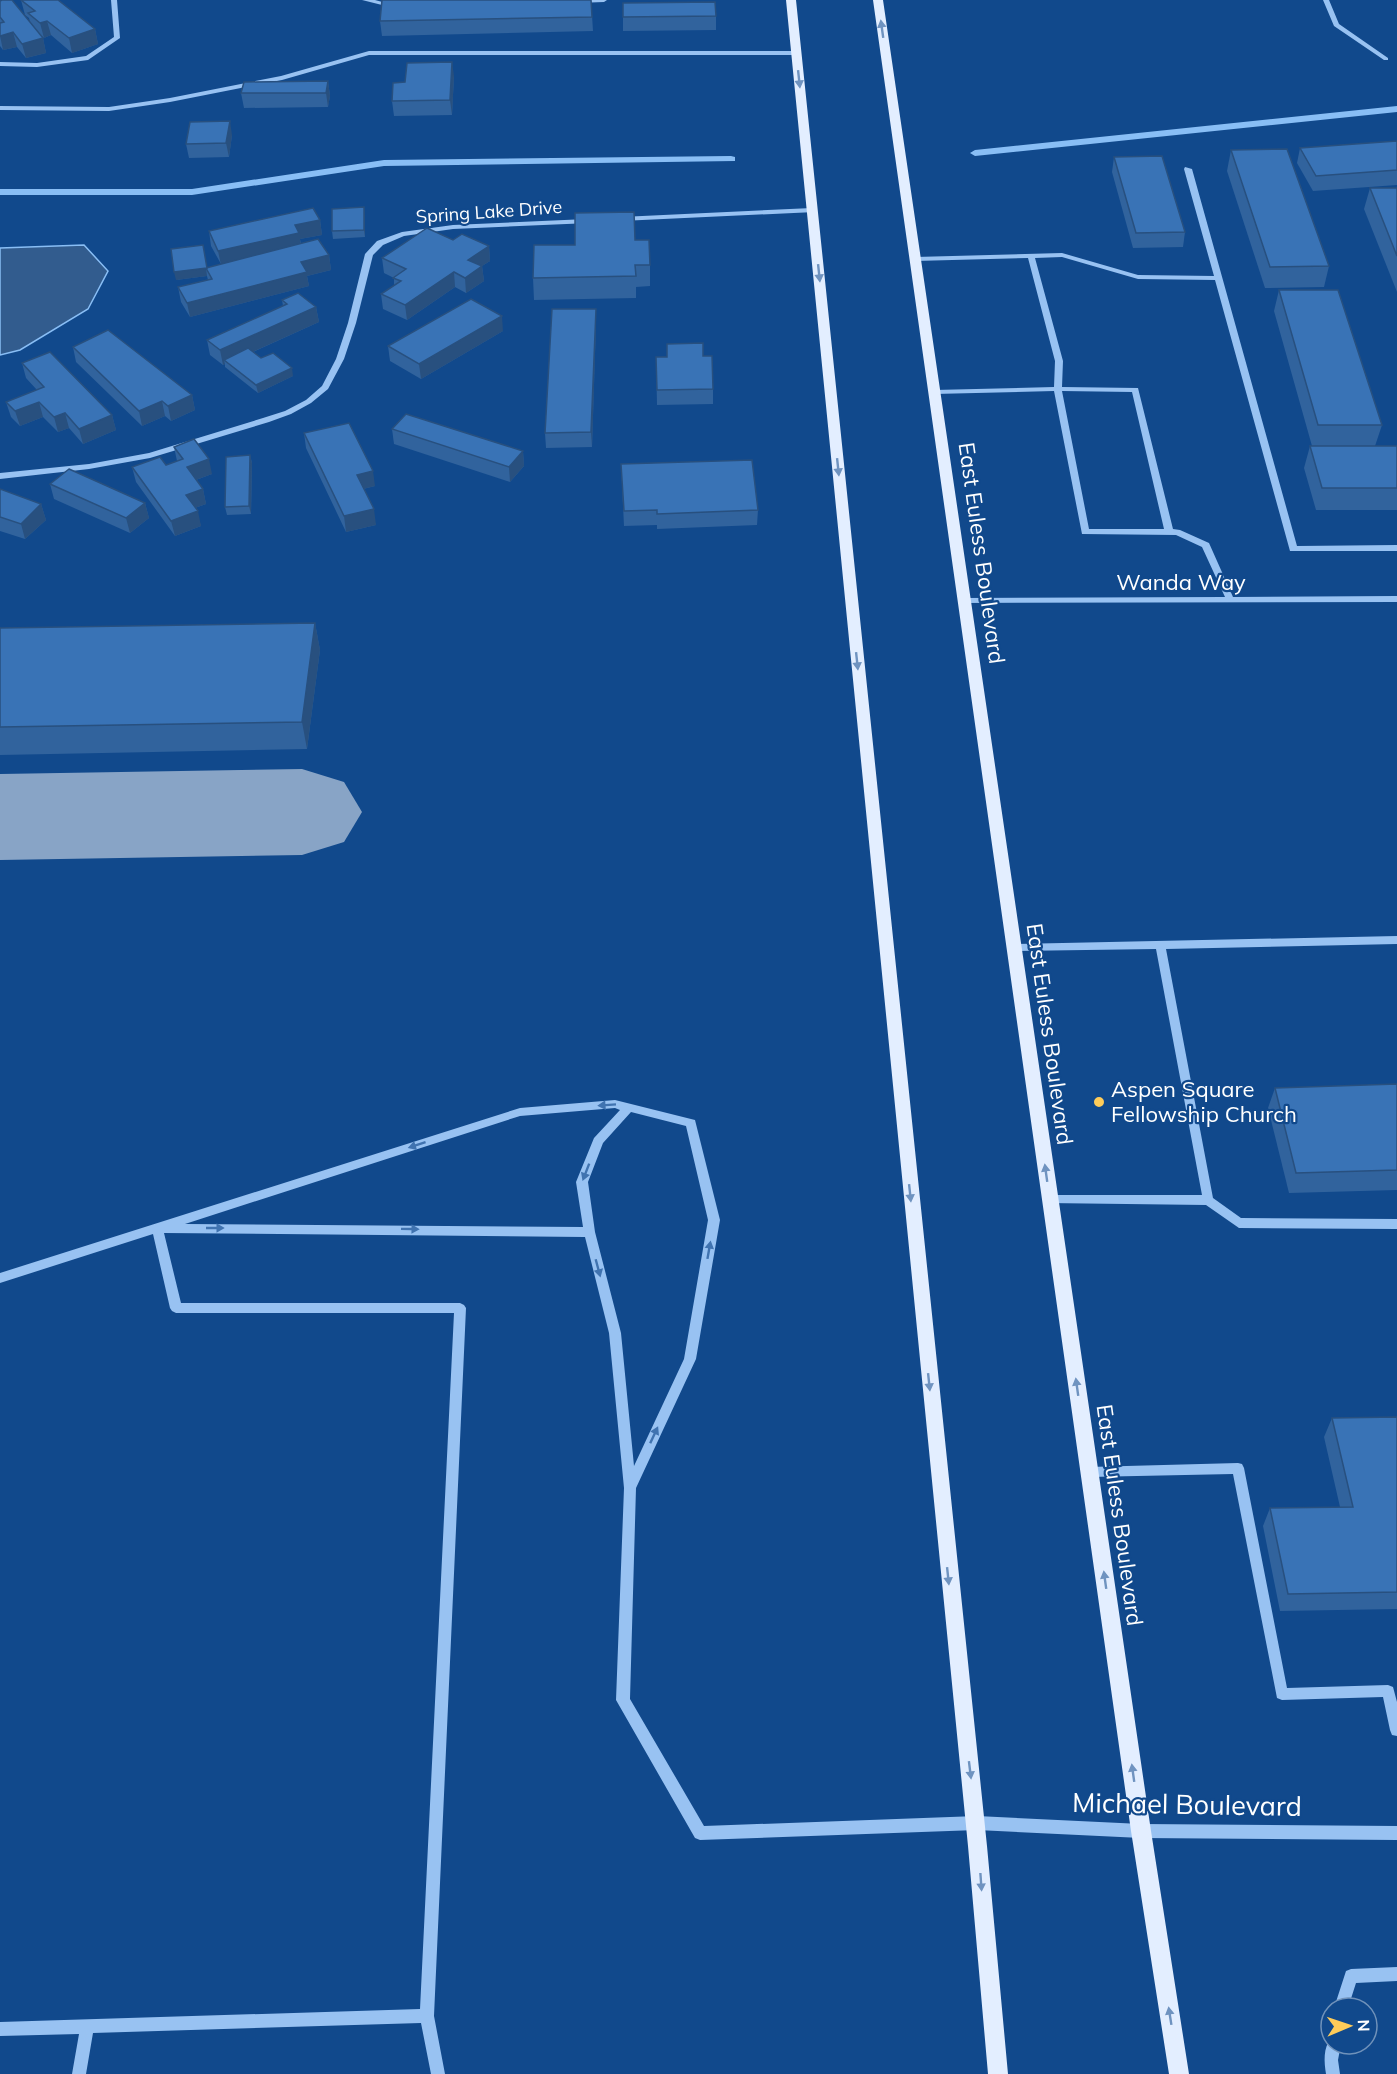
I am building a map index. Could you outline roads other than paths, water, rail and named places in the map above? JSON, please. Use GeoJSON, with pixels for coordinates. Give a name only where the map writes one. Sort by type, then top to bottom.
{"type":"FeatureCollection","features":[{"type":"Feature","properties":{"kind":"main road"},"geometry":{"type":"LineString","coordinates":[[791,0],[959,1686],[977,1823],[984,1935],[998,2074]]}},
{"type":"Feature","properties":{"kind":"main road","name":"East Euless Boulevard"},"geometry":{"type":"LineString","coordinates":[[878,0],[1141,1831],[1179,2074]]}},
{"type":"Feature","properties":{"kind":"street"},"geometry":{"type":"LineString","coordinates":[[0,63],[37,65],[88,58],[117,38],[114,0]]}},
{"type":"Feature","properties":{"kind":"street"},"geometry":{"type":"LineString","coordinates":[[366,0],[405,8]]}},
{"type":"Feature","properties":{"kind":"street"},"geometry":{"type":"LineString","coordinates":[[568,1],[604,0]]}},
{"type":"Feature","properties":{"kind":"street"},"geometry":{"type":"LineString","coordinates":[[1326,0],[1336,25],[1386,59]]}},
{"type":"Feature","properties":{"kind":"street"},"geometry":{"type":"LineString","coordinates":[[0,108],[109,109],[170,100],[282,78],[369,53],[797,53]]}},
{"type":"Feature","properties":{"kind":"street"},"geometry":{"type":"LineString","coordinates":[[1188,169],[1293,549],[1397,548]]}},
{"type":"Feature","properties":{"kind":"street"},"geometry":{"type":"LineString","coordinates":[[606,220],[812,210]]}},
{"type":"Feature","properties":{"kind":"street","name":"Spring Lake Drive"},"geometry":{"type":"LineString","coordinates":[[0,476],[99,465],[182,447],[283,414],[314,399],[326,386],[341,355],[369,254],[380,243],[402,234],[453,227],[594,220]]}},
{"type":"Feature","properties":{"kind":"street"},"geometry":{"type":"LineString","coordinates":[[915,259],[1062,255],[1138,277],[1218,278]]}},
{"type":"Feature","properties":{"kind":"street"},"geometry":{"type":"LineString","coordinates":[[1031,256],[1059,361],[1058,389],[1085,532],[1178,531],[1206,545],[1230,599]]}},
{"type":"Feature","properties":{"kind":"street"},"geometry":{"type":"LineString","coordinates":[[934,392],[1135,390],[1169,531]]}},
{"type":"Feature","properties":{"kind":"street","name":"Wanda Way"},"geometry":{"type":"LineString","coordinates":[[964,600],[1397,599]]}},
{"type":"Feature","properties":{"kind":"street"},"geometry":{"type":"LineString","coordinates":[[1014,947],[1397,940]]}},
{"type":"Feature","properties":{"kind":"street"},"geometry":{"type":"LineString","coordinates":[[1160,945],[1208,1200]]}},
{"type":"Feature","properties":{"kind":"street"},"geometry":{"type":"LineString","coordinates":[[0,1278],[520,1112],[615,1104],[691,1123],[714,1220],[690,1359],[630,1488]]}},
{"type":"Feature","properties":{"kind":"street"},"geometry":{"type":"LineString","coordinates":[[629,1107],[598,1141],[582,1182],[589,1232],[615,1333],[630,1488]]}},
{"type":"Feature","properties":{"kind":"street"},"geometry":{"type":"LineString","coordinates":[[1050,1200],[1208,1200],[1239,1223],[1397,1224]]}},
{"type":"Feature","properties":{"kind":"street"},"geometry":{"type":"LineString","coordinates":[[157,1228],[589,1232]]}},
{"type":"Feature","properties":{"kind":"street"},"geometry":{"type":"LineString","coordinates":[[157,1228],[176,1308],[460,1308],[428,2016],[438,2074]]}},
{"type":"Feature","properties":{"kind":"street"},"geometry":{"type":"LineString","coordinates":[[1089,1472],[1238,1468],[1282,1694],[1388,1691],[1397,1730]]}},
{"type":"Feature","properties":{"kind":"street","name":"Michael Boulevard"},"geometry":{"type":"LineString","coordinates":[[630,1488],[623,1700],[700,1833],[977,1823],[1141,1831],[1397,1833]]}},
{"type":"Feature","properties":{"kind":"street"},"geometry":{"type":"LineString","coordinates":[[1345,1996],[1351,1976],[1397,1974]]}},
{"type":"Feature","properties":{"kind":"street"},"geometry":{"type":"LineString","coordinates":[[0,2029],[428,2016]]}},
{"type":"Feature","properties":{"kind":"street"},"geometry":{"type":"LineString","coordinates":[[79,2074],[87,2026]]}},
{"type":"Feature","properties":{"kind":"street"},"geometry":{"type":"LineString","coordinates":[[1332,2056],[1333,2074]]}},
{"type":"Feature","properties":{"kind":"water"},"geometry":{"type":"Polygon","coordinates":[[[84,245],[108,271],[88,309],[20,350],[0,355],[0,248],[84,245]]]}},
{"type":"Feature","properties":{"kind":"waterway"},"geometry":{"type":"LineString","coordinates":[[975,153],[1397,109]]}},
{"type":"Feature","properties":{"kind":"waterway"},"geometry":{"type":"LineString","coordinates":[[0,192],[192,192],[384,163],[731,159]]}},
{"type":"Feature","properties":{"kind":"place","name":"Aspen Square Fellowship Church"},"geometry":{"type":"Point","coordinates":[1099,1102]}}]}
